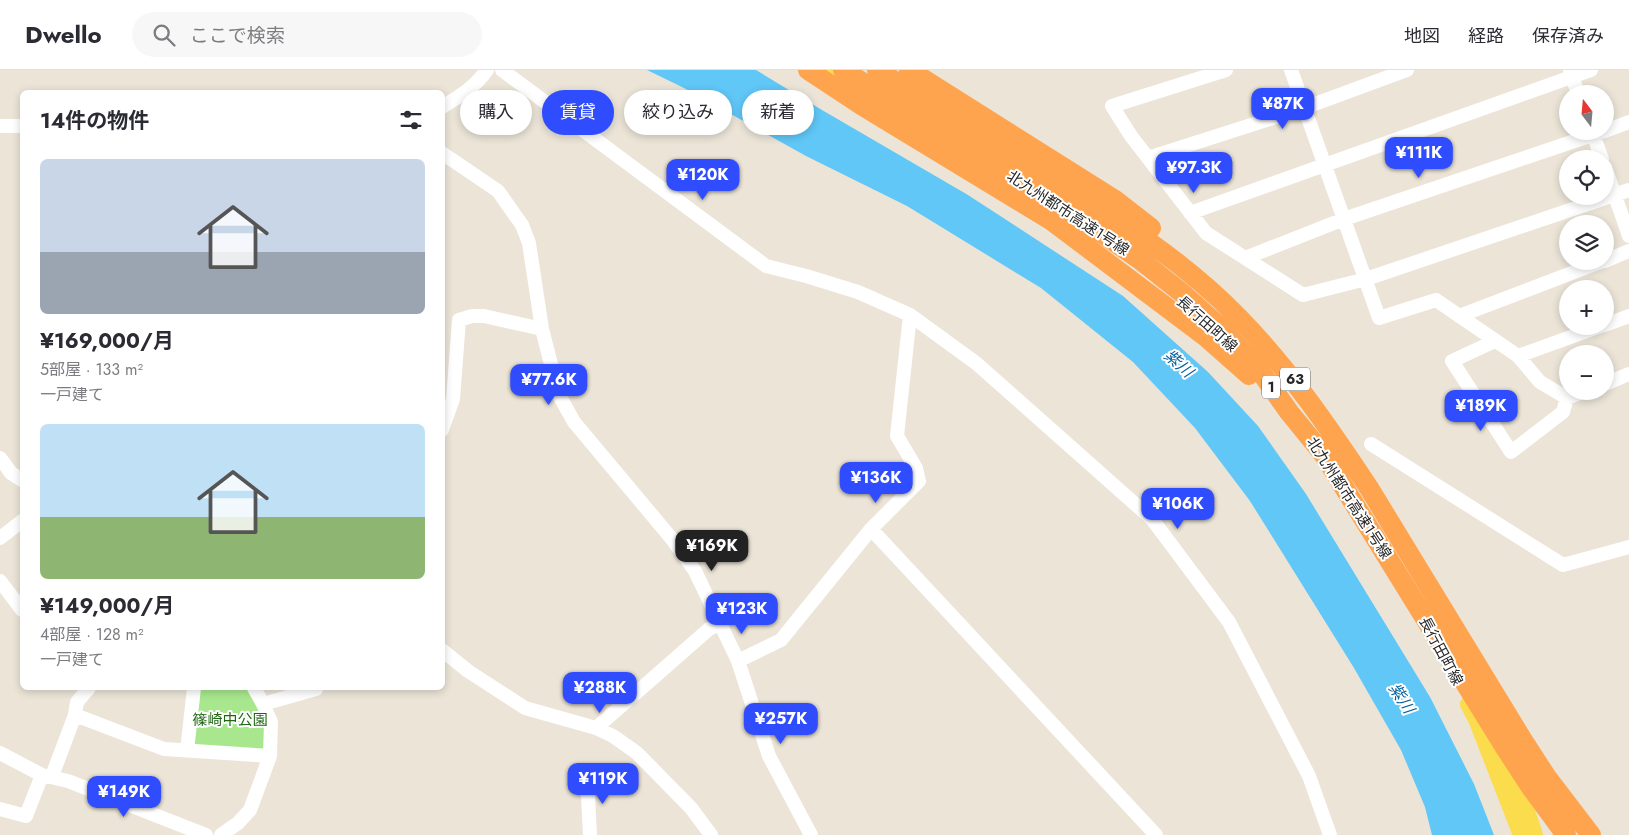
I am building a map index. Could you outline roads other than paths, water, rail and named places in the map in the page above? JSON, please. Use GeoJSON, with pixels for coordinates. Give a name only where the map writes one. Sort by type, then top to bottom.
{"type":"FeatureCollection","features":[{"type":"Feature","properties":{"kind":"highway"},"geometry":{"type":"LineString","coordinates":[[808,70],[878,116],[1052,221],[1206,336],[1289,412]]}},
{"type":"Feature","properties":{"kind":"highway","name":"北九州都市高速1号線"},"geometry":{"type":"LineString","coordinates":[[843,70],[1094,228],[1139,259],[1182,293],[1222,329],[1258,368],[1289,412],[1324,455],[1504,746],[1530,786],[1566,835]]}},
{"type":"Feature","properties":{"kind":"highway","name":"北九州都市高速1号線"},"geometry":{"type":"LineString","coordinates":[[877,70],[1107,213],[1152,244],[1196,278],[1238,316],[1309,399],[1369,488],[1522,739],[1546,776],[1591,835]]}},
{"type":"Feature","properties":{"kind":"highway"},"geometry":{"type":"LineString","coordinates":[[908,70],[1115,200],[1160,235],[1202,272],[1240,310],[1279,353],[1309,399]]}},
{"type":"Feature","properties":{"kind":"main road","name":"長行田町線"},"geometry":{"type":"LineString","coordinates":[[828,70],[1074,221],[1147,272],[1225,337],[1310,435],[1392,559],[1477,719],[1522,835]]}},
{"type":"Feature","properties":{"kind":"main road","name":"長行田町線"},"geometry":{"type":"LineString","coordinates":[[883,70],[1110,211],[1147,238],[1217,295],[1276,355],[1316,404],[1402,537],[1496,722],[1534,835]]}},
{"type":"Feature","properties":{"kind":"street"},"geometry":{"type":"LineString","coordinates":[[445,105],[464,94],[478,82],[487,70]]}},
{"type":"Feature","properties":{"kind":"street"},"geometry":{"type":"LineString","coordinates":[[502,70],[766,266],[858,292],[910,316],[976,363],[1152,520],[1229,622],[1309,776],[1330,835]]}},
{"type":"Feature","properties":{"kind":"street"},"geometry":{"type":"LineString","coordinates":[[1226,70],[1112,106],[1131,136],[1206,233],[1303,295],[1366,279],[1629,190]]}},
{"type":"Feature","properties":{"kind":"street"},"geometry":{"type":"LineString","coordinates":[[1291,70],[1379,318],[1436,300],[1518,356],[1540,382],[1559,393]]}},
{"type":"Feature","properties":{"kind":"street"},"geometry":{"type":"LineString","coordinates":[[1148,158],[1304,108],[1407,70]]}},
{"type":"Feature","properties":{"kind":"street"},"geometry":{"type":"LineString","coordinates":[[1190,212],[1325,166],[1571,73],[1591,70]]}},
{"type":"Feature","properties":{"kind":"street"},"geometry":{"type":"LineString","coordinates":[[1571,73],[1575,85]]}},
{"type":"Feature","properties":{"kind":"street"},"geometry":{"type":"LineString","coordinates":[[1614,127],[1629,122]]}},
{"type":"Feature","properties":{"kind":"street"},"geometry":{"type":"LineString","coordinates":[[0,126],[20,126]]}},
{"type":"Feature","properties":{"kind":"street"},"geometry":{"type":"LineString","coordinates":[[1246,258],[1344,219],[1576,140]]}},
{"type":"Feature","properties":{"kind":"street"},"geometry":{"type":"LineString","coordinates":[[445,155],[498,191],[522,225],[529,244],[542,329],[559,395],[574,422],[678,547],[695,571],[738,660],[769,756],[811,835]]}},
{"type":"Feature","properties":{"kind":"street"},"geometry":{"type":"LineString","coordinates":[[1615,195],[1629,236]]}},
{"type":"Feature","properties":{"kind":"street"},"geometry":{"type":"LineString","coordinates":[[1614,257],[1629,252]]}},
{"type":"Feature","properties":{"kind":"street"},"geometry":{"type":"LineString","coordinates":[[1459,316],[1580,270]]}},
{"type":"Feature","properties":{"kind":"street"},"geometry":{"type":"LineString","coordinates":[[445,422],[453,400],[459,320],[472,316],[484,316],[542,329]]}},
{"type":"Feature","properties":{"kind":"street"},"geometry":{"type":"LineString","coordinates":[[738,660],[781,640],[870,529],[919,481],[916,468],[897,436],[910,316]]}},
{"type":"Feature","properties":{"kind":"street"},"geometry":{"type":"LineString","coordinates":[[1614,322],[1629,316]]}},
{"type":"Feature","properties":{"kind":"street"},"geometry":{"type":"LineString","coordinates":[[1518,356],[1576,335]]}},
{"type":"Feature","properties":{"kind":"street"},"geometry":{"type":"LineString","coordinates":[[1495,341],[1452,361],[1510,452],[1563,412],[1566,400]]}},
{"type":"Feature","properties":{"kind":"street"},"geometry":{"type":"LineString","coordinates":[[1614,380],[1629,374]]}},
{"type":"Feature","properties":{"kind":"street"},"geometry":{"type":"LineString","coordinates":[[1371,444],[1563,565],[1629,547]]}},
{"type":"Feature","properties":{"kind":"street"},"geometry":{"type":"LineString","coordinates":[[0,458],[11,473],[20,479]]}},
{"type":"Feature","properties":{"kind":"street"},"geometry":{"type":"LineString","coordinates":[[0,538],[20,523]]}},
{"type":"Feature","properties":{"kind":"street"},"geometry":{"type":"LineString","coordinates":[[870,529],[1156,835]]}},
{"type":"Feature","properties":{"kind":"street"},"geometry":{"type":"LineString","coordinates":[[0,581],[20,607]]}},
{"type":"Feature","properties":{"kind":"street"},"geometry":{"type":"LineString","coordinates":[[596,728],[709,629],[720,623]]}},
{"type":"Feature","properties":{"kind":"street"},"geometry":{"type":"LineString","coordinates":[[445,652],[468,671],[525,708],[596,728],[613,736],[638,753],[691,808],[712,835]]}},
{"type":"Feature","properties":{"kind":"street"},"geometry":{"type":"LineString","coordinates":[[72,690],[76,708]]}},
{"type":"Feature","properties":{"kind":"street"},"geometry":{"type":"LineString","coordinates":[[0,809],[26,816],[47,775],[76,708],[88,690]]}},
{"type":"Feature","properties":{"kind":"street"},"geometry":{"type":"LineString","coordinates":[[187,751],[194,690]]}},
{"type":"Feature","properties":{"kind":"street"},"geometry":{"type":"LineString","coordinates":[[220,835],[238,823],[250,810],[270,756],[270,722],[255,690]]}},
{"type":"Feature","properties":{"kind":"street"},"geometry":{"type":"LineString","coordinates":[[263,704],[311,690]]}},
{"type":"Feature","properties":{"kind":"street"},"geometry":{"type":"LineString","coordinates":[[76,708],[164,749],[270,756]]}},
{"type":"Feature","properties":{"kind":"street"},"geometry":{"type":"LineString","coordinates":[[0,753],[47,775],[206,835]]}},
{"type":"Feature","properties":{"kind":"street"},"geometry":{"type":"LineString","coordinates":[[587,777],[590,835]]}},
{"type":"Feature","properties":{"kind":"water"},"geometry":{"type":"Polygon","coordinates":[[[647,70],[756,70],[789,90],[742,90],[742,120],[732,115],[732,90],[688,90],[647,70]]]}},
{"type":"Feature","properties":{"kind":"water","name":"紫川"},"geometry":{"type":"Polygon","coordinates":[[[814,105],[968,195],[1123,296],[1208,372],[1258,426],[1306,494],[1430,697],[1474,784],[1494,835],[1432,835],[1425,807],[1401,750],[1354,668],[1250,501],[1195,428],[1133,362],[1041,288],[907,206],[806,156],[768,135],[814,135],[814,105]]]}},
{"type":"Feature","properties":{"kind":"park label","name":"篠崎中公園"},"geometry":{"type":"Point","coordinates":[230,720]}}]}
